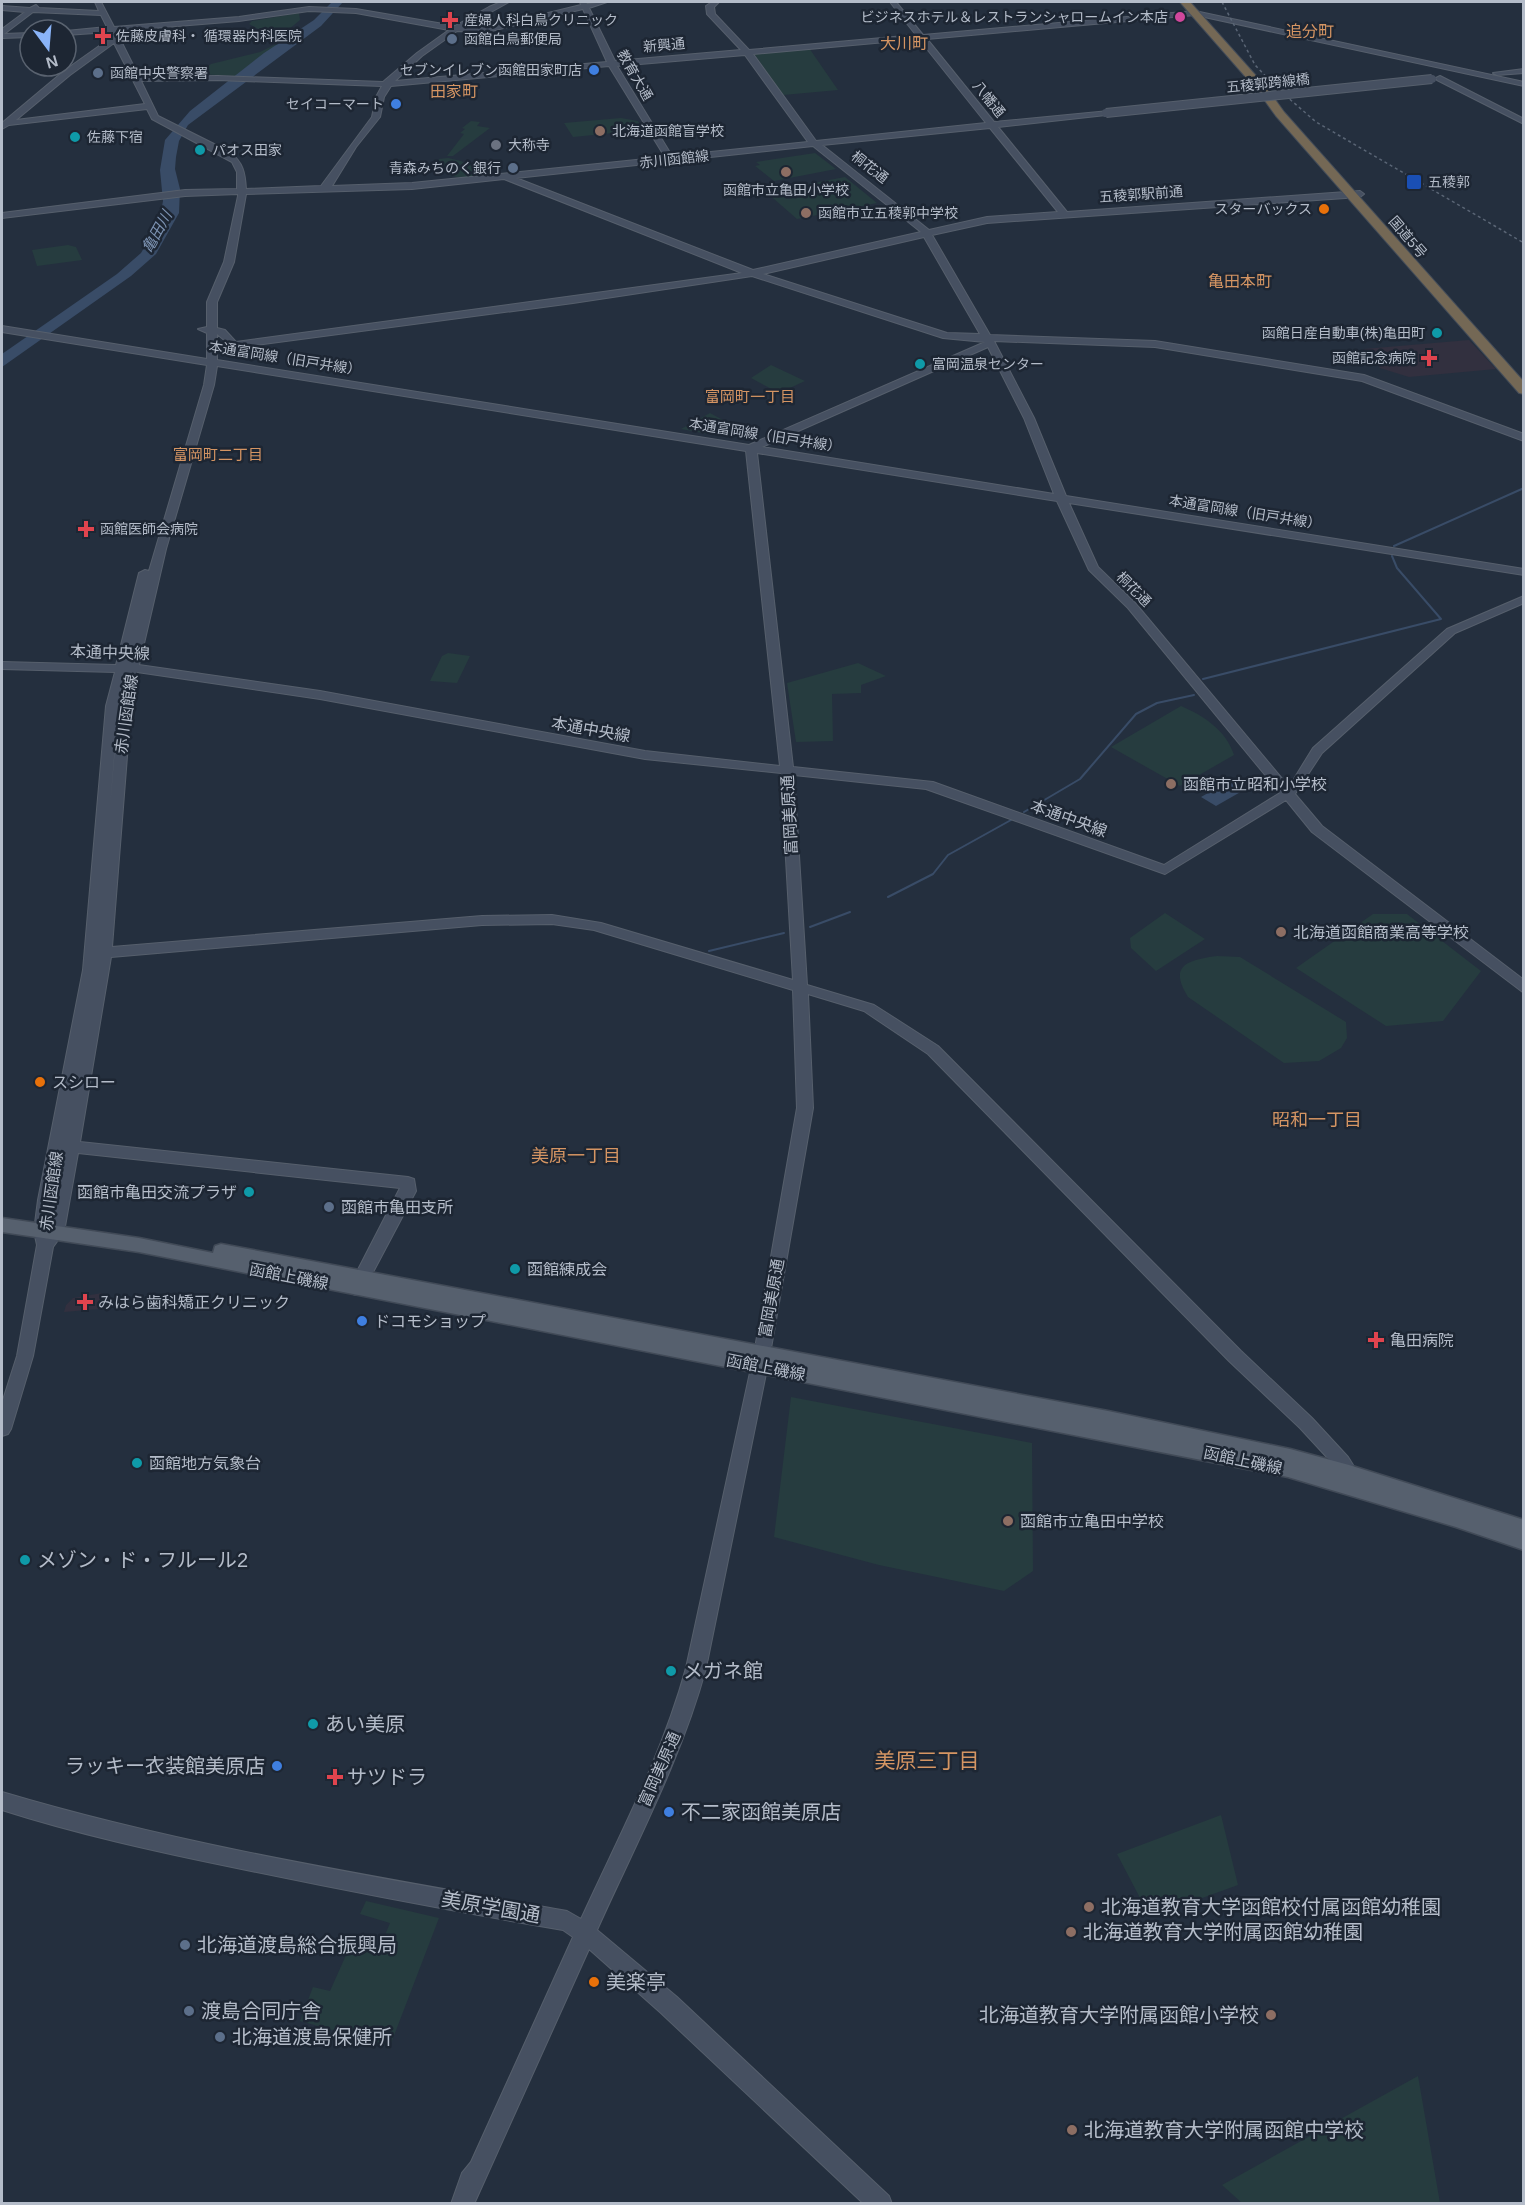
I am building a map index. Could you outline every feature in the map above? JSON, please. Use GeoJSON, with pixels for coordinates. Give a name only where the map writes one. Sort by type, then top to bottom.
{"type":"FeatureCollection","features":[{"type":"Feature","properties":{"kind":"highway","name":"国道5号"},"geometry":{"type":"LineString","coordinates":[[1185,2],[1270,98],[1274,108],[1524,377]]}},
{"type":"Feature","properties":{"kind":"highway","name":"国道5号"},"geometry":{"type":"LineString","coordinates":[[1355,194],[1524,390]]}},
{"type":"Feature","properties":{"kind":"main road","name":"函館上磯線"},"geometry":{"type":"LineString","coordinates":[[2,1214],[49,1230]]}},
{"type":"Feature","properties":{"kind":"main road","name":"函館上磯線"},"geometry":{"type":"LineString","coordinates":[[2,1225],[49,1230],[360,1283],[760,1360],[1288,1469],[1456,1519],[1524,1542]]}},
{"type":"Feature","properties":{"kind":"main road","name":"函館上磯線"},"geometry":{"type":"LineString","coordinates":[[760,1360],[1148,1427],[1290,1457],[1349,1473],[1524,1528]]}},
{"type":"Feature","properties":{"kind":"street"},"geometry":{"type":"LineString","coordinates":[[2,34],[43,2]]}},
{"type":"Feature","properties":{"kind":"street"},"geometry":{"type":"LineString","coordinates":[[2,216],[156,196],[240,190],[242,175],[236,161],[222,151],[155,117],[98,2]]}},
{"type":"Feature","properties":{"kind":"street"},"geometry":{"type":"LineString","coordinates":[[323,189],[375,118],[379,111],[380,95],[390,84],[420,55],[457,29],[506,2]]}},
{"type":"Feature","properties":{"kind":"street"},"geometry":{"type":"LineString","coordinates":[[78,32],[115,34],[239,19],[308,5],[320,9],[341,10],[457,29],[497,28],[584,4],[604,2]]}},
{"type":"Feature","properties":{"kind":"street","name":"桐花通"},"geometry":{"type":"LineString","coordinates":[[716,2],[710,6],[709,12],[754,60],[799,124],[816,144],[919,224],[926,233],[988,340],[1029,418],[1090,564],[1132,606],[1317,829],[1524,988]]}},
{"type":"Feature","properties":{"kind":"street","name":"八幡通"},"geometry":{"type":"LineString","coordinates":[[893,2],[1063,213]]}},
{"type":"Feature","properties":{"kind":"street","name":"教育大通"},"geometry":{"type":"LineString","coordinates":[[584,4],[611,63],[670,159]]}},
{"type":"Feature","properties":{"kind":"street"},"geometry":{"type":"LineString","coordinates":[[2,8],[104,13]]}},
{"type":"Feature","properties":{"kind":"street","name":"新興通"},"geometry":{"type":"LineString","coordinates":[[136,79],[230,78],[390,84],[1195,12],[1524,84]]}},
{"type":"Feature","properties":{"kind":"street"},"geometry":{"type":"LineString","coordinates":[[73,18],[75,13]]}},
{"type":"Feature","properties":{"kind":"street"},"geometry":{"type":"LineString","coordinates":[[2,34],[18,35]]}},
{"type":"Feature","properties":{"kind":"street"},"geometry":{"type":"LineString","coordinates":[[4,125],[115,34]]}},
{"type":"Feature","properties":{"kind":"street"},"geometry":{"type":"LineString","coordinates":[[1436,79],[1524,71]]}},
{"type":"Feature","properties":{"kind":"street"},"geometry":{"type":"LineString","coordinates":[[1436,79],[1524,122]]}},
{"type":"Feature","properties":{"kind":"street","name":"五稜郭跨線橋"},"geometry":{"type":"LineString","coordinates":[[1106,113],[1436,79]]}},
{"type":"Feature","properties":{"kind":"street"},"geometry":{"type":"LineString","coordinates":[[1066,117],[1081,119],[1270,98]]}},
{"type":"Feature","properties":{"kind":"street"},"geometry":{"type":"LineString","coordinates":[[1032,121],[1066,114],[1270,98]]}},
{"type":"Feature","properties":{"kind":"street"},"geometry":{"type":"LineString","coordinates":[[4,125],[149,106]]}},
{"type":"Feature","properties":{"kind":"street","name":"赤川函館線"},"geometry":{"type":"LineString","coordinates":[[2,1429],[25,1356],[98,953],[126,668],[203,408],[212,302],[229,262],[242,196],[240,190],[412,186],[1106,113]]}},
{"type":"Feature","properties":{"kind":"street"},"geometry":{"type":"LineString","coordinates":[[503,176],[751,273],[942,335],[988,340],[1155,344],[1364,378],[1524,438]]}},
{"type":"Feature","properties":{"kind":"street","name":"五稜郭駅前通"},"geometry":{"type":"LineString","coordinates":[[208,329],[226,333],[234,345],[591,298],[751,273],[987,220],[1355,194]]}},
{"type":"Feature","properties":{"kind":"street","name":"本通富岡線（旧戸井線）"},"geometry":{"type":"LineString","coordinates":[[2,329],[1524,572]]}},
{"type":"Feature","properties":{"kind":"street"},"geometry":{"type":"LineString","coordinates":[[751,448],[988,340]]}},
{"type":"Feature","properties":{"kind":"street","name":"富岡美原通"},"geometry":{"type":"LineString","coordinates":[[462,2204],[470,2181],[479,2170],[635,1822],[664,1764],[683,1715],[696,1668],[760,1360],[805,1108],[801,988],[787,770],[751,448]]}},
{"type":"Feature","properties":{"kind":"street"},"geometry":{"type":"LineString","coordinates":[[1286,794],[1298,785],[1317,751],[1451,630],[1524,599]]}},
{"type":"Feature","properties":{"kind":"street","name":"本通中央線"},"geometry":{"type":"LineString","coordinates":[[2,665],[126,668],[320,694],[617,751],[928,785],[1165,870],[1286,794]]}},
{"type":"Feature","properties":{"kind":"street"},"geometry":{"type":"LineString","coordinates":[[98,953],[325,930],[481,921],[564,919],[596,926],[869,1008],[933,1050],[1235,1356],[1306,1423],[1342,1462],[1349,1473]]}},
{"type":"Feature","properties":{"kind":"street","name":"赤川函館線"},"geometry":{"type":"LineString","coordinates":[[49,1230],[71,1147],[103,969],[98,953]]}},
{"type":"Feature","properties":{"kind":"street"},"geometry":{"type":"LineString","coordinates":[[71,1147],[408,1183],[408,1191],[360,1283]]}},
{"type":"Feature","properties":{"kind":"street","name":"美原学園通"},"geometry":{"type":"LineString","coordinates":[[2,1801],[65,1820],[173,1845],[354,1883],[567,1921],[603,1946],[674,2009],[881,2204]]}},
{"type":"Feature","properties":{"kind":"shaded area","name":"函館記念病院"},"geometry":{"type":"Polygon","coordinates":[[[1469,340],[1496,369],[1409,377],[1380,368],[1364,349],[1469,340]]]}},
{"type":"Feature","properties":{"kind":"shaded area","name":"みはら歯科矯正クリニック"},"geometry":{"type":"Polygon","coordinates":[[[102,1293],[99,1309],[64,1312],[66,1305],[73,1298],[102,1293]]]}},
{"type":"Feature","properties":{"kind":"green space"},"geometry":{"type":"Polygon","coordinates":[[[299,13],[300,20],[288,30],[269,35],[249,24],[252,21],[299,13]]]}},
{"type":"Feature","properties":{"kind":"green space"},"geometry":{"type":"Polygon","coordinates":[[[282,41],[235,76],[198,74],[211,64],[260,52],[282,41]]]}},
{"type":"Feature","properties":{"kind":"green space"},"geometry":{"type":"Polygon","coordinates":[[[809,48],[838,90],[783,95],[753,52],[809,48]]]}},
{"type":"Feature","properties":{"kind":"green space"},"geometry":{"type":"Polygon","coordinates":[[[621,118],[638,121],[643,130],[573,137],[564,123],[621,118]]]}},
{"type":"Feature","properties":{"kind":"green space"},"geometry":{"type":"Polygon","coordinates":[[[471,121],[480,122],[477,126],[490,128],[453,156],[447,156],[464,134],[460,133],[465,129],[462,128],[471,121]]]}},
{"type":"Feature","properties":{"kind":"green space"},"geometry":{"type":"Polygon","coordinates":[[[815,153],[836,169],[774,181],[755,166],[760,165],[756,162],[815,153]]]}},
{"type":"Feature","properties":{"kind":"green space"},"geometry":{"type":"Polygon","coordinates":[[[448,158],[461,161],[491,175],[451,176],[445,173],[439,159],[448,158]]]}},
{"type":"Feature","properties":{"kind":"green space"},"geometry":{"type":"Polygon","coordinates":[[[845,177],[877,203],[797,219],[766,192],[845,177]]]}},
{"type":"Feature","properties":{"kind":"green space"},"geometry":{"type":"Polygon","coordinates":[[[68,245],[76,247],[82,260],[37,266],[32,250],[68,245]]]}},
{"type":"Feature","properties":{"kind":"green space"},"geometry":{"type":"Polygon","coordinates":[[[771,365],[805,381],[779,393],[751,378],[771,365]]]}},
{"type":"Feature","properties":{"kind":"green space"},"geometry":{"type":"Polygon","coordinates":[[[710,413],[732,425],[708,434],[681,429],[710,413]]]}},
{"type":"Feature","properties":{"kind":"green space"},"geometry":{"type":"Polygon","coordinates":[[[448,653],[470,656],[457,683],[430,681],[442,656],[448,653]]]}},
{"type":"Feature","properties":{"kind":"green space"},"geometry":{"type":"Polygon","coordinates":[[[858,663],[886,676],[861,685],[861,693],[832,694],[833,741],[796,742],[787,683],[858,663]]]}},
{"type":"Feature","properties":{"kind":"green space"},"geometry":{"type":"Polygon","coordinates":[[[1181,706],[1198,714],[1220,731],[1234,755],[1180,786],[1111,747],[1181,706]]]}},
{"type":"Feature","properties":{"kind":"green space"},"geometry":{"type":"Polygon","coordinates":[[[1165,913],[1205,939],[1156,971],[1131,948],[1130,938],[1165,913]]]}},
{"type":"Feature","properties":{"kind":"green space"},"geometry":{"type":"Polygon","coordinates":[[[1373,914],[1407,914],[1481,971],[1443,1021],[1386,1026],[1296,968],[1373,914]]]}},
{"type":"Feature","properties":{"kind":"green space"},"geometry":{"type":"Polygon","coordinates":[[[1217,956],[1240,957],[1346,1022],[1347,1038],[1341,1048],[1319,1061],[1284,1063],[1188,997],[1180,978],[1184,966],[1190,962],[1217,956]]]}},
{"type":"Feature","properties":{"kind":"green space"},"geometry":{"type":"Polygon","coordinates":[[[791,1397],[1032,1443],[1033,1571],[1004,1591],[879,1565],[774,1537],[791,1397]]]}},
{"type":"Feature","properties":{"kind":"green space"},"geometry":{"type":"Polygon","coordinates":[[[1221,1815],[1238,1885],[1150,1917],[1117,1854],[1221,1815]]]}},
{"type":"Feature","properties":{"kind":"green space"},"geometry":{"type":"Polygon","coordinates":[[[366,1901],[439,1918],[390,2046],[300,2021],[313,1987],[330,1991],[351,1944],[378,1952],[390,1923],[360,1914],[366,1901]]]}},
{"type":"Feature","properties":{"kind":"green space"},"geometry":{"type":"Polygon","coordinates":[[[1418,2076],[1440,2203],[1242,2203],[1222,2185],[1418,2076]]]}},
{"type":"Feature","properties":{"kind":"water","name":"亀田川"},"geometry":{"type":"Polygon","coordinates":[[[332,2],[343,2],[321,26],[188,125],[179,141],[176,157],[175,169],[180,189],[179,213],[156,254],[131,276],[2,367],[2,354],[117,274],[141,253],[159,222],[163,201],[160,170],[165,140],[190,111],[264,53],[314,20],[332,2]]]}},
{"type":"Feature","properties":{"kind":"water"},"geometry":{"type":"Polygon","coordinates":[[[1229,781],[1244,790],[1216,806],[1201,797],[1229,781]]]}},
{"type":"Feature","properties":{"kind":"waterway"},"geometry":{"type":"LineString","coordinates":[[1394,546],[1524,488]]}},
{"type":"Feature","properties":{"kind":"waterway"},"geometry":{"type":"LineString","coordinates":[[1203,679],[1441,619],[1397,568],[1392,556]]}},
{"type":"Feature","properties":{"kind":"waterway"},"geometry":{"type":"LineString","coordinates":[[1024,812],[1080,779],[1136,714],[1157,703],[1194,695]]}},
{"type":"Feature","properties":{"kind":"waterway"},"geometry":{"type":"LineString","coordinates":[[888,897],[933,874],[948,855],[1011,820]]}},
{"type":"Feature","properties":{"kind":"waterway"},"geometry":{"type":"LineString","coordinates":[[810,927],[850,912]]}},
{"type":"Feature","properties":{"kind":"waterway"},"geometry":{"type":"LineString","coordinates":[[709,951],[784,933]]}},
{"type":"Feature","properties":{"kind":"railway"},"geometry":{"type":"LineString","coordinates":[[1222,2],[1255,65],[1278,89],[1316,122],[1524,243]]}},
{"type":"Feature","properties":{"kind":"place","name":"ビジネスホテル＆レストランシャロームイン本店"},"geometry":{"type":"Point","coordinates":[1180,17]}},
{"type":"Feature","properties":{"kind":"place","name":"産婦人科白鳥クリニック"},"geometry":{"type":"Point","coordinates":[450,20]}},
{"type":"Feature","properties":{"kind":"place","name":"佐藤皮膚科・ 循環器内科医院"},"geometry":{"type":"Point","coordinates":[103,36]}},
{"type":"Feature","properties":{"kind":"place","name":"函館白鳥郵便局"},"geometry":{"type":"Point","coordinates":[452,39]}},
{"type":"Feature","properties":{"kind":"place","name":"セブンイレブン函館田家町店"},"geometry":{"type":"Point","coordinates":[594,70]}},
{"type":"Feature","properties":{"kind":"place","name":"函館中央警察署"},"geometry":{"type":"Point","coordinates":[98,73]}},
{"type":"Feature","properties":{"kind":"place","name":"セイコーマート"},"geometry":{"type":"Point","coordinates":[396,104]}},
{"type":"Feature","properties":{"kind":"place","name":"北海道函館盲学校"},"geometry":{"type":"Point","coordinates":[600,131]}},
{"type":"Feature","properties":{"kind":"place","name":"佐藤下宿"},"geometry":{"type":"Point","coordinates":[75,137]}},
{"type":"Feature","properties":{"kind":"place","name":"大称寺"},"geometry":{"type":"Point","coordinates":[496,145]}},
{"type":"Feature","properties":{"kind":"place","name":"パオス田家"},"geometry":{"type":"Point","coordinates":[200,150]}},
{"type":"Feature","properties":{"kind":"place","name":"青森みちのく銀行"},"geometry":{"type":"Point","coordinates":[513,168]}},
{"type":"Feature","properties":{"kind":"place","name":"函館市立亀田小学校"},"geometry":{"type":"Point","coordinates":[786,172]}},
{"type":"Feature","properties":{"kind":"place","name":"五稜郭"},"geometry":{"type":"Point","coordinates":[1414,182]}},
{"type":"Feature","properties":{"kind":"place","name":"スターバックス"},"geometry":{"type":"Point","coordinates":[1324,209]}},
{"type":"Feature","properties":{"kind":"place","name":"函館市立五稜郭中学校"},"geometry":{"type":"Point","coordinates":[806,213]}},
{"type":"Feature","properties":{"kind":"place","name":"函館日産自動車(株)亀田町"},"geometry":{"type":"Point","coordinates":[1437,333]}},
{"type":"Feature","properties":{"kind":"place","name":"函館記念病院"},"geometry":{"type":"Point","coordinates":[1429,358]}},
{"type":"Feature","properties":{"kind":"place","name":"富岡温泉センター"},"geometry":{"type":"Point","coordinates":[920,364]}},
{"type":"Feature","properties":{"kind":"place","name":"函館医師会病院"},"geometry":{"type":"Point","coordinates":[86,529]}},
{"type":"Feature","properties":{"kind":"place","name":"函館市立昭和小学校"},"geometry":{"type":"Point","coordinates":[1171,784]}},
{"type":"Feature","properties":{"kind":"place","name":"北海道函館商業高等学校"},"geometry":{"type":"Point","coordinates":[1281,932]}},
{"type":"Feature","properties":{"kind":"place","name":"スシロー"},"geometry":{"type":"Point","coordinates":[40,1082]}},
{"type":"Feature","properties":{"kind":"place","name":"函館市亀田交流プラザ"},"geometry":{"type":"Point","coordinates":[249,1192]}},
{"type":"Feature","properties":{"kind":"place","name":"函館市亀田支所"},"geometry":{"type":"Point","coordinates":[329,1207]}},
{"type":"Feature","properties":{"kind":"place","name":"函館練成会"},"geometry":{"type":"Point","coordinates":[515,1269]}},
{"type":"Feature","properties":{"kind":"place","name":"みはら歯科矯正クリニック"},"geometry":{"type":"Point","coordinates":[85,1302]}},
{"type":"Feature","properties":{"kind":"place","name":"ドコモショップ"},"geometry":{"type":"Point","coordinates":[362,1321]}},
{"type":"Feature","properties":{"kind":"place","name":"亀田病院"},"geometry":{"type":"Point","coordinates":[1376,1340]}},
{"type":"Feature","properties":{"kind":"place","name":"函館地方気象台"},"geometry":{"type":"Point","coordinates":[137,1463]}},
{"type":"Feature","properties":{"kind":"place","name":"函館市立亀田中学校"},"geometry":{"type":"Point","coordinates":[1008,1521]}},
{"type":"Feature","properties":{"kind":"place","name":"メゾン・ド・フルール2"},"geometry":{"type":"Point","coordinates":[25,1560]}},
{"type":"Feature","properties":{"kind":"place","name":"メガネ館"},"geometry":{"type":"Point","coordinates":[671,1671]}},
{"type":"Feature","properties":{"kind":"place","name":"あい美原"},"geometry":{"type":"Point","coordinates":[313,1724]}},
{"type":"Feature","properties":{"kind":"place","name":"ラッキー衣装館美原店"},"geometry":{"type":"Point","coordinates":[277,1766]}},
{"type":"Feature","properties":{"kind":"place","name":"サツドラ"},"geometry":{"type":"Point","coordinates":[335,1777]}},
{"type":"Feature","properties":{"kind":"place","name":"不二家函館美原店"},"geometry":{"type":"Point","coordinates":[669,1812]}},
{"type":"Feature","properties":{"kind":"place","name":"北海道教育大学函館校付属函館幼稚園"},"geometry":{"type":"Point","coordinates":[1089,1907]}},
{"type":"Feature","properties":{"kind":"place","name":"北海道教育大学附属函館幼稚園"},"geometry":{"type":"Point","coordinates":[1071,1932]}},
{"type":"Feature","properties":{"kind":"place","name":"北海道渡島総合振興局"},"geometry":{"type":"Point","coordinates":[185,1945]}},
{"type":"Feature","properties":{"kind":"place","name":"美楽亭"},"geometry":{"type":"Point","coordinates":[594,1982]}},
{"type":"Feature","properties":{"kind":"place","name":"渡島合同庁舎"},"geometry":{"type":"Point","coordinates":[189,2011]}},
{"type":"Feature","properties":{"kind":"place","name":"北海道教育大学附属函館小学校"},"geometry":{"type":"Point","coordinates":[1271,2015]}},
{"type":"Feature","properties":{"kind":"place","name":"北海道渡島保健所"},"geometry":{"type":"Point","coordinates":[220,2037]}},
{"type":"Feature","properties":{"kind":"place","name":"北海道教育大学附属函館中学校"},"geometry":{"type":"Point","coordinates":[1072,2130]}},
{"type":"Feature","properties":{"kind":"district","name":"追分町"},"geometry":{"type":"Point","coordinates":[1310,31]}},
{"type":"Feature","properties":{"kind":"district","name":"大川町"},"geometry":{"type":"Point","coordinates":[904,43]}},
{"type":"Feature","properties":{"kind":"district","name":"田家町"},"geometry":{"type":"Point","coordinates":[454,91]}},
{"type":"Feature","properties":{"kind":"district","name":"亀田本町"},"geometry":{"type":"Point","coordinates":[1240,281]}},
{"type":"Feature","properties":{"kind":"district","name":"富岡町一丁目"},"geometry":{"type":"Point","coordinates":[750,397]}},
{"type":"Feature","properties":{"kind":"district","name":"富岡町二丁目"},"geometry":{"type":"Point","coordinates":[218,455]}},
{"type":"Feature","properties":{"kind":"district","name":"昭和一丁目"},"geometry":{"type":"Point","coordinates":[1317,1120]}},
{"type":"Feature","properties":{"kind":"district","name":"美原一丁目"},"geometry":{"type":"Point","coordinates":[576,1156]}},
{"type":"Feature","properties":{"kind":"district","name":"美原三丁目"},"geometry":{"type":"Point","coordinates":[927,1761]}}]}
